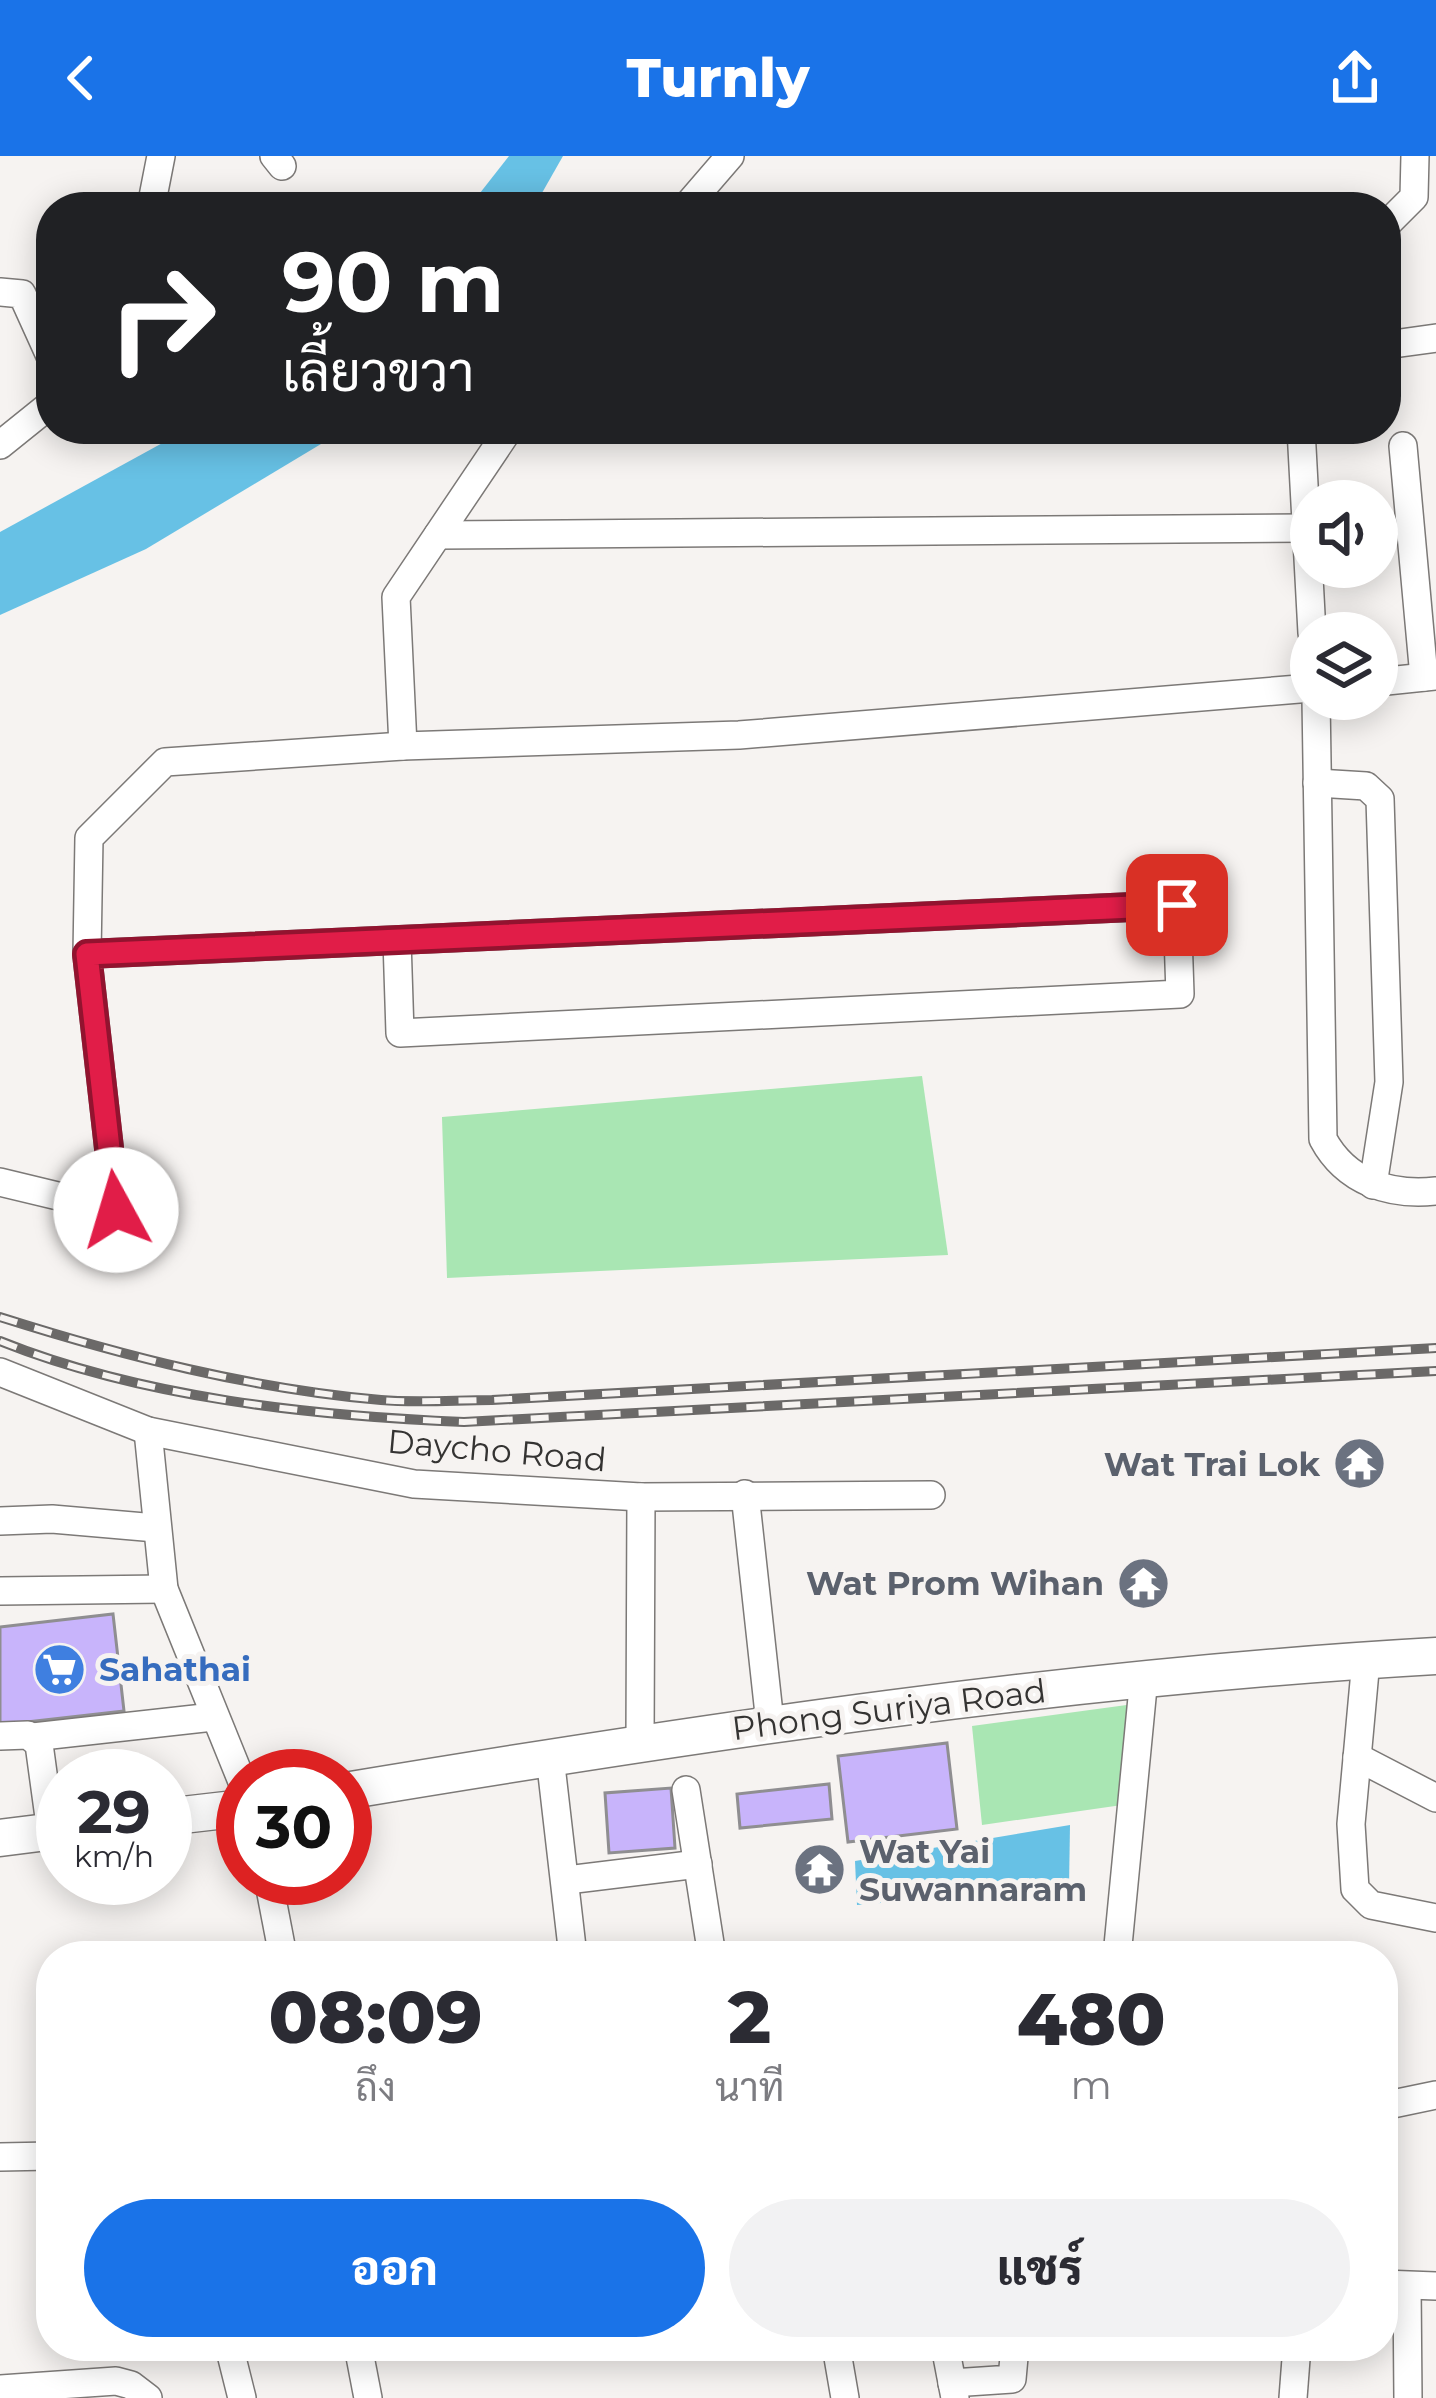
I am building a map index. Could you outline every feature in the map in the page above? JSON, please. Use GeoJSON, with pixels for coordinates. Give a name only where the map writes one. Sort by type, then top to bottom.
{"type":"FeatureCollection","features":[{"type":"Feature","properties":{"kind":"main road","name":"Phong Suriya Road"},"geometry":{"type":"LineString","coordinates":[[372,1787],[640,1741],[1144,1677],[1436,1656]]}},
{"type":"Feature","properties":{"kind":"main road"},"geometry":{"type":"LineString","coordinates":[[0,1838],[36,1834]]}},
{"type":"Feature","properties":{"kind":"street"},"geometry":{"type":"LineString","coordinates":[[154,192],[161,156]]}},
{"type":"Feature","properties":{"kind":"street"},"geometry":{"type":"LineString","coordinates":[[699,192],[730,156]]}},
{"type":"Feature","properties":{"kind":"street"},"geometry":{"type":"LineString","coordinates":[[1401,209],[1416,190],[1415,156]]}},
{"type":"Feature","properties":{"kind":"street"},"geometry":{"type":"LineString","coordinates":[[1406,204],[1436,209]]}},
{"type":"Feature","properties":{"kind":"street"},"geometry":{"type":"LineString","coordinates":[[0,292],[22,294],[36,325]]}},
{"type":"Feature","properties":{"kind":"street"},"geometry":{"type":"LineString","coordinates":[[1401,343],[1436,338]]}},
{"type":"Feature","properties":{"kind":"street"},"geometry":{"type":"LineString","coordinates":[[0,446],[36,416]]}},
{"type":"Feature","properties":{"kind":"street"},"geometry":{"type":"LineString","coordinates":[[403,746],[396,597],[499,444]]}},
{"type":"Feature","properties":{"kind":"street"},"geometry":{"type":"LineString","coordinates":[[1302,444],[1304,480]]}},
{"type":"Feature","properties":{"kind":"street"},"geometry":{"type":"LineString","coordinates":[[1398,680],[1430,676],[1403,446]]}},
{"type":"Feature","properties":{"kind":"street"},"geometry":{"type":"LineString","coordinates":[[438,535],[1290,528]]}},
{"type":"Feature","properties":{"kind":"street"},"geometry":{"type":"LineString","coordinates":[[0,1182],[116,1210],[87,954],[89,838],[165,762],[403,746],[739,735],[1290,690]]}},
{"type":"Feature","properties":{"kind":"street"},"geometry":{"type":"LineString","coordinates":[[1316,720],[1322,1131],[1331,1153],[1373,1185],[1398,1193],[1436,1191]]}},
{"type":"Feature","properties":{"kind":"street"},"geometry":{"type":"LineString","coordinates":[[1317,783],[1366,786],[1380,799],[1389,1082],[1373,1185]]}},
{"type":"Feature","properties":{"kind":"street"},"geometry":{"type":"LineString","coordinates":[[87,954],[397,940],[1177,905],[1180,994],[400,1033],[397,940]]}},
{"type":"Feature","properties":{"kind":"street","name":"Daycho Road"},"geometry":{"type":"LineString","coordinates":[[0,1372],[148,1431],[414,1484],[640,1497],[931,1495]]}},
{"type":"Feature","properties":{"kind":"street"},"geometry":{"type":"LineString","coordinates":[[148,1431],[164,1589],[227,1749]]}},
{"type":"Feature","properties":{"kind":"street"},"geometry":{"type":"LineString","coordinates":[[745,1494],[770,1723]]}},
{"type":"Feature","properties":{"kind":"street"},"geometry":{"type":"LineString","coordinates":[[640,1497],[640,1741]]}},
{"type":"Feature","properties":{"kind":"street"},"geometry":{"type":"LineString","coordinates":[[0,1521],[156,1528]]}},
{"type":"Feature","properties":{"kind":"street"},"geometry":{"type":"LineString","coordinates":[[0,1591],[164,1589]]}},
{"type":"Feature","properties":{"kind":"street"},"geometry":{"type":"LineString","coordinates":[[1366,1660],[1351,1824],[1351,1864],[1358,1895],[1371,1905],[1436,1918]]}},
{"type":"Feature","properties":{"kind":"street"},"geometry":{"type":"LineString","coordinates":[[1118,1941],[1144,1677]]}},
{"type":"Feature","properties":{"kind":"street"},"geometry":{"type":"LineString","coordinates":[[0,1736],[33,1737],[213,1718]]}},
{"type":"Feature","properties":{"kind":"street"},"geometry":{"type":"LineString","coordinates":[[33,1737],[39,1749]]}},
{"type":"Feature","properties":{"kind":"street"},"geometry":{"type":"LineString","coordinates":[[550,1757],[572,1941]]}},
{"type":"Feature","properties":{"kind":"street"},"geometry":{"type":"LineString","coordinates":[[1357,1757],[1436,1798]]}},
{"type":"Feature","properties":{"kind":"street"},"geometry":{"type":"LineString","coordinates":[[686,1790],[710,1941]]}},
{"type":"Feature","properties":{"kind":"street"},"geometry":{"type":"LineString","coordinates":[[567,1880],[698,1864]]}},
{"type":"Feature","properties":{"kind":"street"},"geometry":{"type":"LineString","coordinates":[[274,1905],[281,1941]]}},
{"type":"Feature","properties":{"kind":"street"},"geometry":{"type":"LineString","coordinates":[[1398,2104],[1436,2095]]}},
{"type":"Feature","properties":{"kind":"street"},"geometry":{"type":"LineString","coordinates":[[0,2157],[36,2156]]}},
{"type":"Feature","properties":{"kind":"street"},"geometry":{"type":"LineString","coordinates":[[1398,2285],[1436,2286]]}},
{"type":"Feature","properties":{"kind":"street"},"geometry":{"type":"LineString","coordinates":[[1398,2311],[1408,2398]]}},
{"type":"Feature","properties":{"kind":"street"},"geometry":{"type":"LineString","coordinates":[[233,2361],[242,2398]]}},
{"type":"Feature","properties":{"kind":"street"},"geometry":{"type":"LineString","coordinates":[[361,2361],[368,2398]]}},
{"type":"Feature","properties":{"kind":"street"},"geometry":{"type":"LineString","coordinates":[[839,2361],[845,2398]]}},
{"type":"Feature","properties":{"kind":"street"},"geometry":{"type":"LineString","coordinates":[[954,2390],[1012,2379],[1014,2361]]}},
{"type":"Feature","properties":{"kind":"street"},"geometry":{"type":"LineString","coordinates":[[1293,2398],[1296,2361]]}},
{"type":"Feature","properties":{"kind":"street"},"geometry":{"type":"LineString","coordinates":[[0,2389],[116,2381],[148,2398]]}},
{"type":"Feature","properties":{"kind":"green space"},"geometry":{"type":"Polygon","coordinates":[[[922,1076],[948,1255],[447,1278],[442,1117],[922,1076]]]}},
{"type":"Feature","properties":{"kind":"green space"},"geometry":{"type":"Polygon","coordinates":[[[1134,1704],[1122,1805],[982,1825],[972,1726],[1134,1704]]]}},
{"type":"Feature","properties":{"kind":"water"},"geometry":{"type":"Polygon","coordinates":[[[509,156],[563,156],[543,192],[481,192],[509,156]]]}},
{"type":"Feature","properties":{"kind":"water"},"geometry":{"type":"Polygon","coordinates":[[[161,444],[321,444],[146,549],[0,615],[0,532],[161,444]]]}},
{"type":"Feature","properties":{"kind":"water"},"geometry":{"type":"Polygon","coordinates":[[[1070,1825],[1069,1887],[857,1905],[855,1861],[1070,1825]]]}},
{"type":"Feature","properties":{"kind":"building","name":"Sahathai"},"geometry":{"type":"Polygon","coordinates":[[[113,1614],[124,1711],[0,1725],[0,1627],[113,1614]]]}},
{"type":"Feature","properties":{"kind":"building"},"geometry":{"type":"Polygon","coordinates":[[[947,1743],[957,1829],[848,1842],[838,1756],[947,1743]]]}},
{"type":"Feature","properties":{"kind":"building"},"geometry":{"type":"Polygon","coordinates":[[[829,1784],[832,1819],[740,1828],[737,1794],[829,1784]]]}},
{"type":"Feature","properties":{"kind":"building"},"geometry":{"type":"Polygon","coordinates":[[[671,1788],[675,1848],[609,1853],[605,1793],[671,1788]]]}},
{"type":"Feature","properties":{"kind":"railway"},"geometry":{"type":"LineString","coordinates":[[0,1317],[141,1358],[236,1379],[408,1401],[1436,1348]]}},
{"type":"Feature","properties":{"kind":"railway"},"geometry":{"type":"LineString","coordinates":[[0,1341],[111,1377],[229,1401],[464,1422],[1436,1371]]}},
{"type":"Feature","properties":{"kind":"place","name":"Wat Trai Lok"},"geometry":{"type":"Point","coordinates":[1359,1464]}},
{"type":"Feature","properties":{"kind":"place","name":"Wat Prom Wihan"},"geometry":{"type":"Point","coordinates":[1143,1583]}},
{"type":"Feature","properties":{"kind":"place","name":"Sahathai"},"geometry":{"type":"Point","coordinates":[60,1669]}},
{"type":"Feature","properties":{"kind":"place","name":"Wat Yai Suwannaram"},"geometry":{"type":"Point","coordinates":[820,1870]}},
{"type":"Feature","properties":{"kind":"route"},"geometry":{"type":"LineString","coordinates":[[116,1210],[87,954],[1177,905]]}}]}
